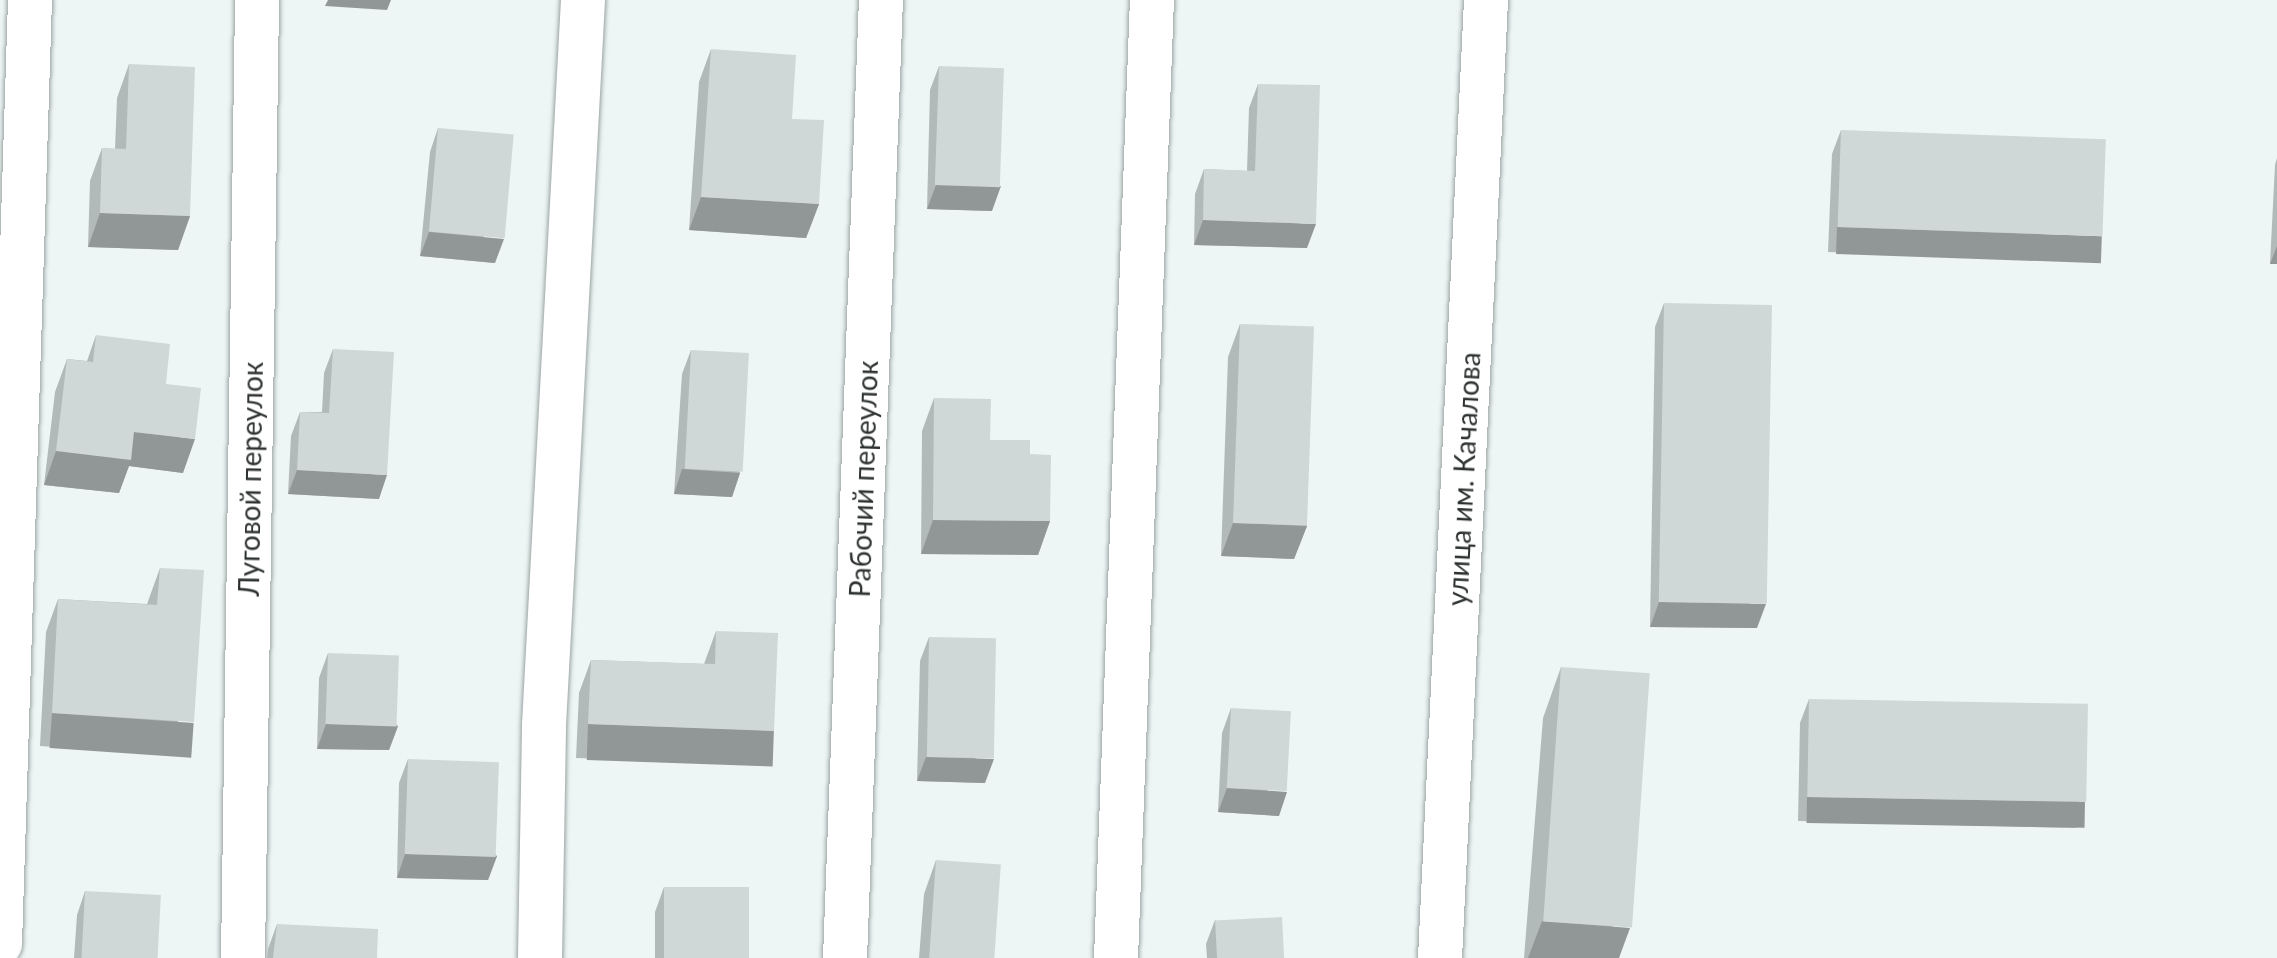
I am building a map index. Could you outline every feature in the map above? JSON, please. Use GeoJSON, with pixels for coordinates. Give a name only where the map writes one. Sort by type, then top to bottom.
{"type":"FeatureCollection","features":[{"type":"Feature","properties":{"kind":"street"},"geometry":{"type":"LineString","coordinates":[[0,944],[30,0]]}},
{"type":"Feature","properties":{"kind":"street","name":"Луговой переулок"},"geometry":{"type":"LineString","coordinates":[[243,958],[257,0]]}},
{"type":"Feature","properties":{"kind":"street"},"geometry":{"type":"LineString","coordinates":[[540,958],[544,725],[583,0]]}},
{"type":"Feature","properties":{"kind":"street","name":"Рабочий переулок"},"geometry":{"type":"LineString","coordinates":[[845,958],[881,0]]}},
{"type":"Feature","properties":{"kind":"street"},"geometry":{"type":"LineString","coordinates":[[1116,958],[1152,0]]}},
{"type":"Feature","properties":{"kind":"street","name":"улица им. Качалова"},"geometry":{"type":"LineString","coordinates":[[1440,958],[1486,0]]}},
{"type":"Feature","properties":{"kind":"building"},"geometry":{"type":"Polygon","coordinates":[[[711,49],[796,55],[792,119],[824,120],[819,204],[701,197],[711,49]]]}},
{"type":"Feature","properties":{"kind":"building"},"geometry":{"type":"Polygon","coordinates":[[[129,64],[195,67],[190,216],[100,213],[102,148],[126,149],[129,64]]]}},
{"type":"Feature","properties":{"kind":"building"},"geometry":{"type":"Polygon","coordinates":[[[939,66],[1004,68],[1000,187],[935,185],[939,66]]]}},
{"type":"Feature","properties":{"kind":"building"},"geometry":{"type":"Polygon","coordinates":[[[1258,84],[1320,85],[1316,224],[1203,220],[1204,169],[1255,171],[1258,84]]]}},
{"type":"Feature","properties":{"kind":"building"},"geometry":{"type":"Polygon","coordinates":[[[438,128],[514,135],[505,238],[429,232],[438,128]]]}},
{"type":"Feature","properties":{"kind":"building"},"geometry":{"type":"Polygon","coordinates":[[[1841,130],[2106,139],[2102,236],[1838,227],[1841,130]]]}},
{"type":"Feature","properties":{"kind":"building"},"geometry":{"type":"Polygon","coordinates":[[[1664,303],[1772,305],[1767,604],[1659,602],[1664,303]]]}},
{"type":"Feature","properties":{"kind":"building"},"geometry":{"type":"Polygon","coordinates":[[[1240,324],[1314,327],[1307,525],[1233,523],[1240,324]]]}},
{"type":"Feature","properties":{"kind":"building"},"geometry":{"type":"Polygon","coordinates":[[[96,335],[170,344],[166,384],[201,388],[195,439],[134,432],[131,460],[56,451],[67,359],[93,362],[96,335]]]}},
{"type":"Feature","properties":{"kind":"building"},"geometry":{"type":"Polygon","coordinates":[[[333,349],[394,352],[387,475],[297,470],[300,412],[329,413],[333,349]]]}},
{"type":"Feature","properties":{"kind":"building"},"geometry":{"type":"Polygon","coordinates":[[[691,350],[749,353],[743,472],[685,469],[691,350]]]}},
{"type":"Feature","properties":{"kind":"building"},"geometry":{"type":"Polygon","coordinates":[[[934,398],[991,399],[990,440],[1030,440],[1030,454],[1051,455],[1050,521],[933,520],[934,398]]]}},
{"type":"Feature","properties":{"kind":"building"},"geometry":{"type":"Polygon","coordinates":[[[160,568],[204,570],[194,722],[52,713],[58,599],[157,605],[160,568]]]}},
{"type":"Feature","properties":{"kind":"building"},"geometry":{"type":"Polygon","coordinates":[[[716,631],[778,633],[774,731],[588,724],[591,660],[715,664],[716,631]]]}},
{"type":"Feature","properties":{"kind":"building"},"geometry":{"type":"Polygon","coordinates":[[[929,637],[996,638],[994,758],[927,757],[929,637]]]}},
{"type":"Feature","properties":{"kind":"building"},"geometry":{"type":"Polygon","coordinates":[[[328,653],[399,655],[396,726],[326,724],[328,653]]]}},
{"type":"Feature","properties":{"kind":"building"},"geometry":{"type":"Polygon","coordinates":[[[1561,667],[1650,673],[1632,928],[1543,921],[1561,667]]]}},
{"type":"Feature","properties":{"kind":"building"},"geometry":{"type":"Polygon","coordinates":[[[1809,699],[2088,704],[2086,802],[1807,797],[1809,699]]]}},
{"type":"Feature","properties":{"kind":"building"},"geometry":{"type":"Polygon","coordinates":[[[1231,708],[1291,711],[1287,791],[1227,788],[1231,708]]]}},
{"type":"Feature","properties":{"kind":"building"},"geometry":{"type":"Polygon","coordinates":[[[408,759],[499,762],[496,857],[405,854],[408,759]]]}},
{"type":"Feature","properties":{"kind":"building"},"geometry":{"type":"Polygon","coordinates":[[[936,860],[1001,865],[994,958],[929,958],[936,860]]]}},
{"type":"Feature","properties":{"kind":"building"},"geometry":{"type":"Polygon","coordinates":[[[664,887],[749,887],[749,958],[664,958],[664,887]]]}},
{"type":"Feature","properties":{"kind":"building"},"geometry":{"type":"Polygon","coordinates":[[[85,891],[161,895],[158,958],[81,958],[85,891]]]}},
{"type":"Feature","properties":{"kind":"building"},"geometry":{"type":"Polygon","coordinates":[[[1282,917],[1284,958],[1217,958],[1215,921],[1282,917]]]}},
{"type":"Feature","properties":{"kind":"building"},"geometry":{"type":"Polygon","coordinates":[[[277,924],[378,929],[377,958],[273,958],[277,924]]]}}]}
